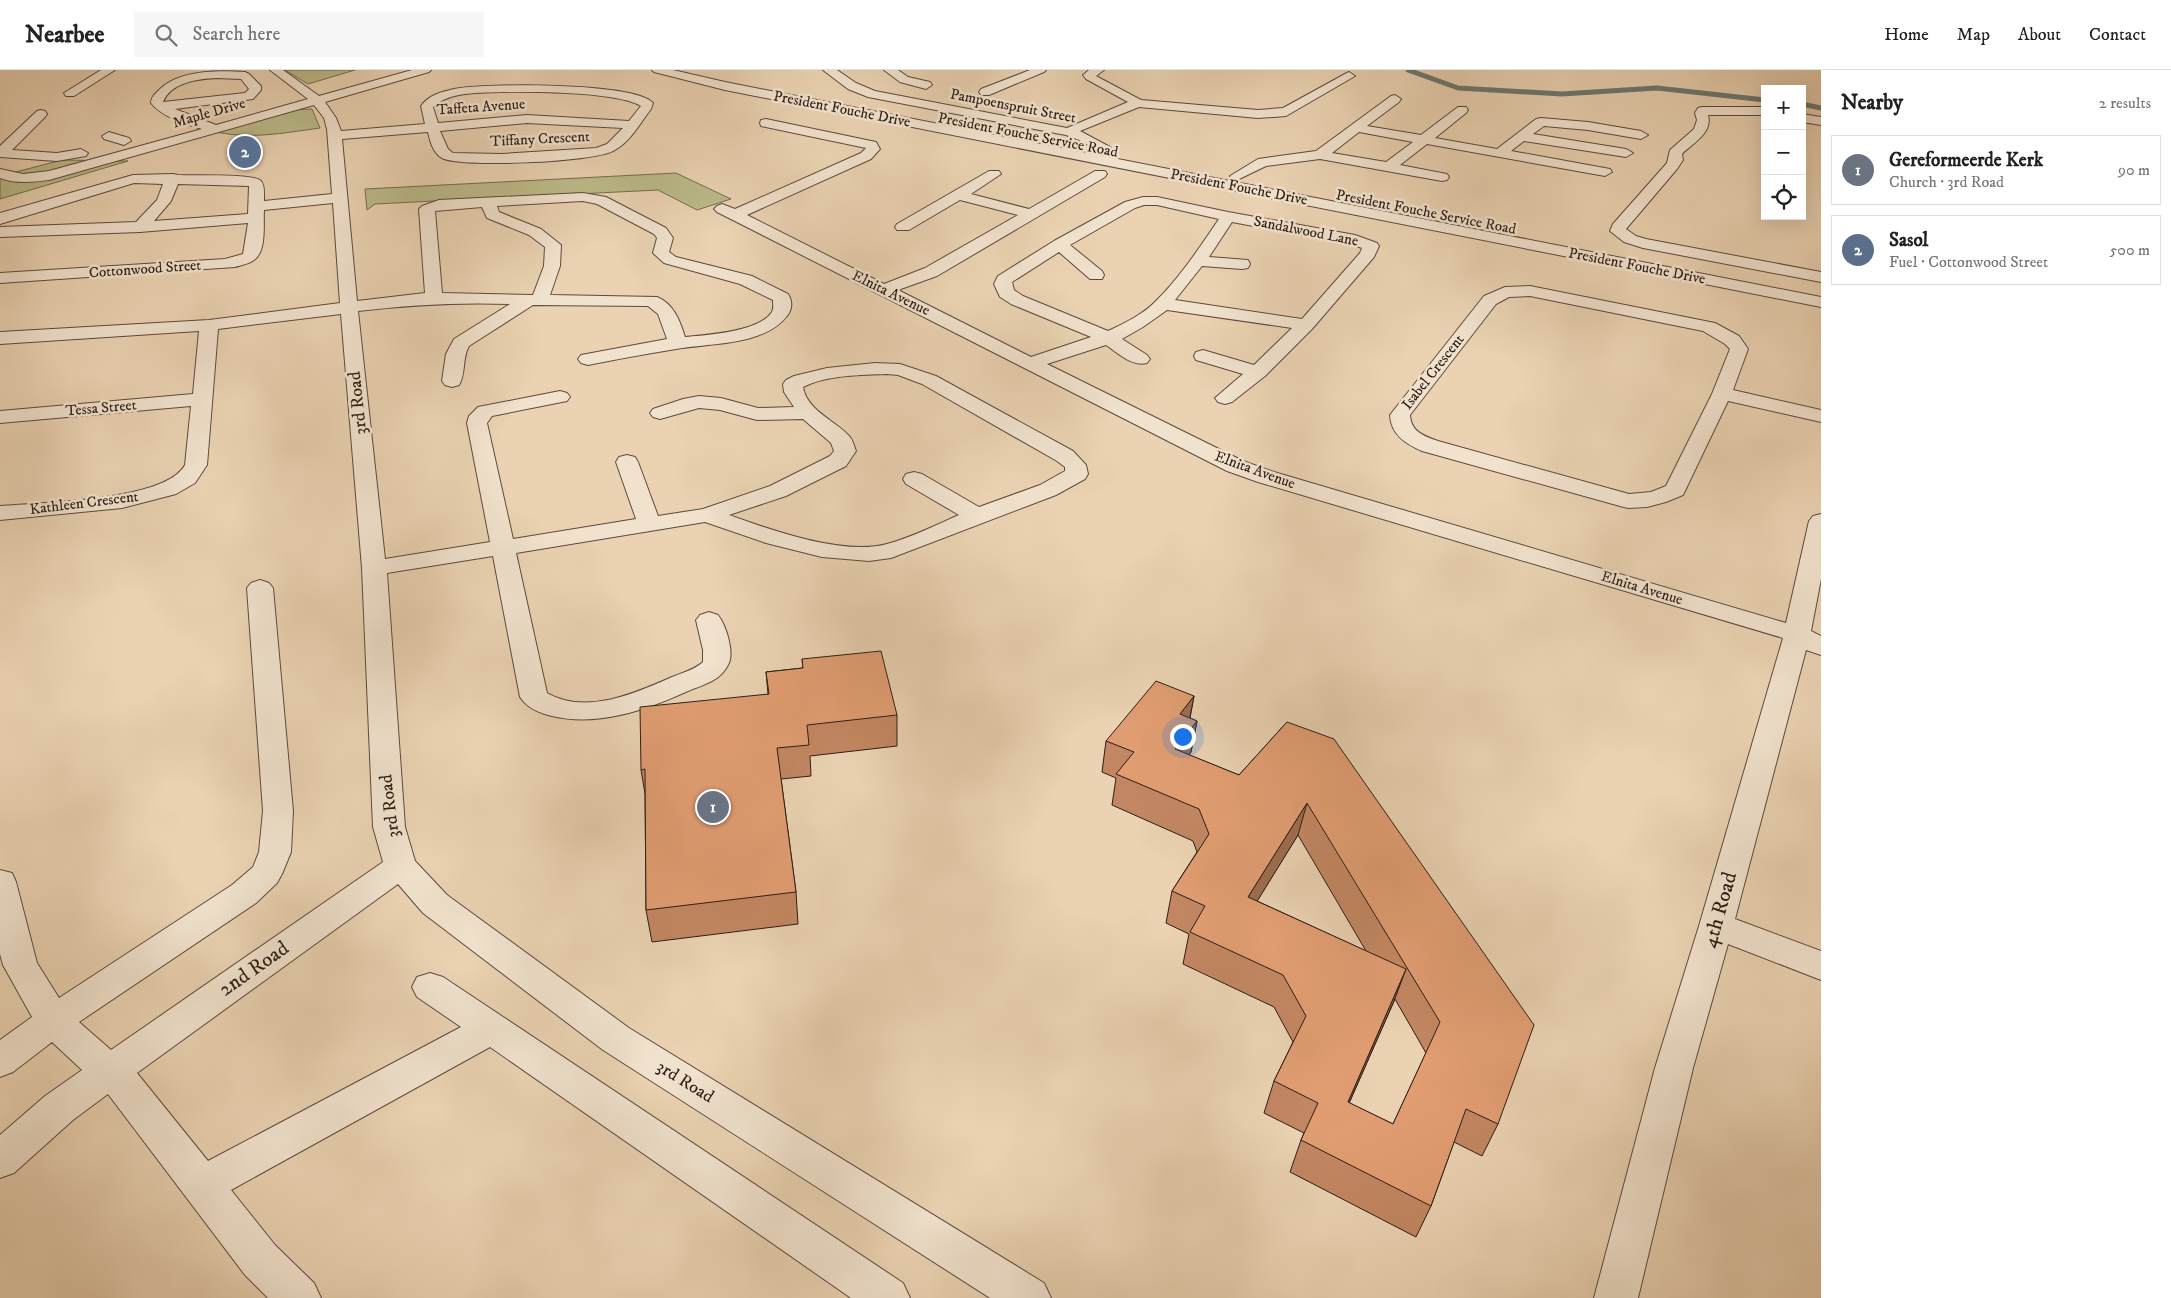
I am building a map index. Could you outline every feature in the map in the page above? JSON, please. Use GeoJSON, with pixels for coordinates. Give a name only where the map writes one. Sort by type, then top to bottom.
{"type":"FeatureCollection","features":[{"type":"Feature","properties":{"kind":"street"},"geometry":{"type":"LineString","coordinates":[[70,94],[109,70]]}},
{"type":"Feature","properties":{"kind":"street"},"geometry":{"type":"LineString","coordinates":[[276,70],[317,100],[425,70]]}},
{"type":"Feature","properties":{"kind":"street","name":"President Fouche Drive"},"geometry":{"type":"LineString","coordinates":[[658,70],[725,86],[1821,302]]}},
{"type":"Feature","properties":{"kind":"street","name":"Pampoenspruit Street"},"geometry":{"type":"LineString","coordinates":[[829,70],[852,86],[872,94],[1069,132],[1084,137],[1105,150]]}},
{"type":"Feature","properties":{"kind":"street"},"geometry":{"type":"LineString","coordinates":[[896,70],[904,80],[926,85]]}},
{"type":"Feature","properties":{"kind":"street"},"geometry":{"type":"LineString","coordinates":[[985,92],[1039,70]]}},
{"type":"Feature","properties":{"kind":"street"},"geometry":{"type":"LineString","coordinates":[[1098,70],[1089,75],[1090,77],[1119,91],[1138,103]]}},
{"type":"Feature","properties":{"kind":"street"},"geometry":{"type":"LineString","coordinates":[[162,107],[249,96],[255,86],[245,76],[238,74],[190,79],[169,87],[157,99],[157,103],[162,107],[193,122],[214,128]]}},
{"type":"Feature","properties":{"kind":"street"},"geometry":{"type":"LineString","coordinates":[[1069,132],[1138,103],[1258,114],[1278,114],[1286,112],[1349,76]]}},
{"type":"Feature","properties":{"kind":"street","name":"President Fouche Service Road"},"geometry":{"type":"LineString","coordinates":[[736,78],[1821,287]]}},
{"type":"Feature","properties":{"kind":"street","name":"Tiffany Crescent"},"geometry":{"type":"LineString","coordinates":[[497,88],[610,94],[647,103],[647,106],[630,125],[617,144],[605,151],[482,158],[449,156],[441,150],[427,106],[431,101],[460,92],[497,88]]}},
{"type":"Feature","properties":{"kind":"street"},"geometry":{"type":"LineString","coordinates":[[1320,155],[1395,99]]}},
{"type":"Feature","properties":{"kind":"street","name":"Maple Drive"},"geometry":{"type":"LineString","coordinates":[[0,173],[18,177],[46,176],[317,100]]}},
{"type":"Feature","properties":{"kind":"street","name":"3rd Road"},"geometry":{"type":"LineString","coordinates":[[317,100],[330,118],[334,136],[341,198],[349,306],[374,568],[388,827],[400,866],[435,904],[616,1039],[1030,1298]]}},
{"type":"Feature","properties":{"kind":"street"},"geometry":{"type":"LineString","coordinates":[[1389,168],[1462,110]]}},
{"type":"Feature","properties":{"kind":"street"},"geometry":{"type":"LineString","coordinates":[[1761,111],[1702,111],[1703,126],[1696,136],[1675,153],[1676,160],[1672,166],[1619,226],[1618,230],[1630,239],[1643,243],[1821,277]]}},
{"type":"Feature","properties":{"kind":"street"},"geometry":{"type":"LineString","coordinates":[[41,114],[1,153],[65,156],[124,141]]}},
{"type":"Feature","properties":{"kind":"street"},"geometry":{"type":"LineString","coordinates":[[1588,126],[1601,116]]}},
{"type":"Feature","properties":{"kind":"street","name":"Taffeta Avenue"},"geometry":{"type":"LineString","coordinates":[[334,136],[527,119],[630,125]]}},
{"type":"Feature","properties":{"kind":"street"},"geometry":{"type":"LineString","coordinates":[[1806,119],[1821,121]]}},
{"type":"Feature","properties":{"kind":"street"},"geometry":{"type":"LineString","coordinates":[[1500,153],[1541,122],[1588,126],[1641,135]]}},
{"type":"Feature","properties":{"kind":"street"},"geometry":{"type":"LineString","coordinates":[[766,123],[874,147],[873,151],[866,156],[802,184],[778,178]]}},
{"type":"Feature","properties":{"kind":"street"},"geometry":{"type":"LineString","coordinates":[[1358,128],[1606,172]]}},
{"type":"Feature","properties":{"kind":"street"},"geometry":{"type":"LineString","coordinates":[[109,136],[145,148]]}},
{"type":"Feature","properties":{"kind":"street"},"geometry":{"type":"LineString","coordinates":[[1522,136],[1626,153]]}},
{"type":"Feature","properties":{"kind":"street"},"geometry":{"type":"LineString","coordinates":[[1237,176],[1263,162],[1320,155],[1442,177]]}},
{"type":"Feature","properties":{"kind":"street"},"geometry":{"type":"LineString","coordinates":[[903,227],[994,174]]}},
{"type":"Feature","properties":{"kind":"street"},"geometry":{"type":"LineString","coordinates":[[883,290],[931,272],[1100,174]]}},
{"type":"Feature","properties":{"kind":"street","name":"Cottonwood Street"},"geometry":{"type":"LineString","coordinates":[[0,219],[140,178],[254,182],[256,184],[253,251],[248,257],[236,262],[0,278]]}},
{"type":"Feature","properties":{"kind":"street"},"geometry":{"type":"LineString","coordinates":[[140,227],[164,201],[173,178]]}},
{"type":"Feature","properties":{"kind":"street","name":"Elnita Avenue"},"geometry":{"type":"LineString","coordinates":[[802,184],[758,206],[728,212],[1212,455],[1266,477],[1809,640]]}},
{"type":"Feature","properties":{"kind":"street"},"geometry":{"type":"LineString","coordinates":[[959,195],[1031,214]]}},
{"type":"Feature","properties":{"kind":"street"},"geometry":{"type":"LineString","coordinates":[[434,298],[427,209],[438,205],[573,197],[601,200],[630,213],[665,234],[666,239],[661,253],[670,260],[746,280],[782,298],[784,304],[783,310],[773,320],[755,331],[722,339],[678,343],[588,359]]}},
{"type":"Feature","properties":{"kind":"street"},"geometry":{"type":"LineString","coordinates":[[0,232],[140,227],[256,212],[341,198]]}},
{"type":"Feature","properties":{"kind":"street","name":"Sandalwood Lane"},"geometry":{"type":"LineString","coordinates":[[1140,358],[1108,338],[1017,300],[1006,293],[1004,280],[1060,244],[1138,201],[1157,201],[1228,217],[1366,242],[1371,246],[1368,254],[1306,325],[1258,372],[1225,398]]}},
{"type":"Feature","properties":{"kind":"street"},"geometry":{"type":"LineString","coordinates":[[452,381],[455,354],[461,343],[534,300],[549,280],[554,251],[553,245],[535,232],[492,215],[488,202]]}},
{"type":"Feature","properties":{"kind":"street"},"geometry":{"type":"LineString","coordinates":[[1031,363],[1108,338],[1129,328],[1151,314],[1163,304],[1198,261],[1228,217]]}},
{"type":"Feature","properties":{"kind":"street"},"geometry":{"type":"LineString","coordinates":[[1060,244],[1096,275]]}},
{"type":"Feature","properties":{"kind":"street"},"geometry":{"type":"LineString","coordinates":[[0,273],[9,258]]}},
{"type":"Feature","properties":{"kind":"street"},"geometry":{"type":"LineString","coordinates":[[1198,261],[1242,264]]}},
{"type":"Feature","properties":{"kind":"street","name":"Isabel Crescent"},"geometry":{"type":"LineString","coordinates":[[1530,291],[1683,322],[1709,328],[1723,334],[1732,340],[1739,349],[1722,394],[1676,490],[1651,500],[1628,501],[1430,446],[1407,434],[1399,422],[1400,415],[1490,300],[1505,292],[1530,291]]}},
{"type":"Feature","properties":{"kind":"street"},"geometry":{"type":"LineString","coordinates":[[0,338],[209,325],[349,306],[434,298],[634,300],[658,303],[666,310],[678,343]]}},
{"type":"Feature","properties":{"kind":"street"},"geometry":{"type":"LineString","coordinates":[[1163,304],[1306,325]]}},
{"type":"Feature","properties":{"kind":"street","name":"Kathleen Crescent"},"geometry":{"type":"LineString","coordinates":[[0,513],[112,502],[147,496],[186,480],[196,465],[209,325]]}},
{"type":"Feature","properties":{"kind":"street"},"geometry":{"type":"LineString","coordinates":[[1203,356],[1258,372]]}},
{"type":"Feature","properties":{"kind":"street"},"geometry":{"type":"LineString","coordinates":[[374,568],[707,515],[778,491],[838,461],[845,451],[842,440],[808,413],[794,392],[793,384],[799,380],[816,376],[885,367],[895,368],[929,380],[1065,456],[1076,465],[1077,474],[1048,490],[891,551],[865,555],[848,554],[764,536],[707,515]]}},
{"type":"Feature","properties":{"kind":"street"},"geometry":{"type":"LineString","coordinates":[[1722,394],[1821,416]]}},
{"type":"Feature","properties":{"kind":"street"},"geometry":{"type":"LineString","coordinates":[[560,397],[490,410],[479,416],[477,423],[534,697],[545,706],[578,711],[610,708],[650,698],[701,675],[715,665],[718,658],[709,620]]}},
{"type":"Feature","properties":{"kind":"street","name":"Tessa Street"},"geometry":{"type":"LineString","coordinates":[[0,417],[203,399]]}},
{"type":"Feature","properties":{"kind":"street"},"geometry":{"type":"LineString","coordinates":[[660,413],[699,402],[721,404],[757,414],[808,413]]}},
{"type":"Feature","properties":{"kind":"street"},"geometry":{"type":"LineString","coordinates":[[627,462],[650,525]]}},
{"type":"Feature","properties":{"kind":"street"},"geometry":{"type":"LineString","coordinates":[[914,479],[977,516]]}},
{"type":"Feature","properties":{"kind":"street","name":"4th Road"},"geometry":{"type":"LineString","coordinates":[[1616,1298],[1674,1068],[1716,926],[1809,640],[1821,521]]}},
{"type":"Feature","properties":{"kind":"street"},"geometry":{"type":"LineString","coordinates":[[0,1061],[53,1021],[244,894],[266,874],[275,852],[278,810],[260,588]]}},
{"type":"Feature","properties":{"kind":"street","name":"2nd Road"},"geometry":{"type":"LineString","coordinates":[[0,1160],[33,1128],[400,866]]}},
{"type":"Feature","properties":{"kind":"street"},"geometry":{"type":"LineString","coordinates":[[0,882],[20,965],[53,1021],[108,1073],[127,1088],[260,1260],[299,1298]]}},
{"type":"Feature","properties":{"kind":"street"},"geometry":{"type":"LineString","coordinates":[[1716,926],[1821,966]]}},
{"type":"Feature","properties":{"kind":"street"},"geometry":{"type":"LineString","coordinates":[[430,988],[888,1298]]}},
{"type":"Feature","properties":{"kind":"street"},"geometry":{"type":"LineString","coordinates":[[202,1185],[490,1029]]}},
{"type":"Feature","properties":{"kind":"shaded area"},"geometry":{"type":"Polygon","coordinates":[[[285,70],[355,70],[308,84],[285,70]]]}},
{"type":"Feature","properties":{"kind":"shaded area"},"geometry":{"type":"Polygon","coordinates":[[[312,109],[320,128],[280,134],[252,135],[225,134],[212,131],[286,110],[312,109]]]}},
{"type":"Feature","properties":{"kind":"shaded area"},"geometry":{"type":"Polygon","coordinates":[[[62,160],[128,161],[0,199],[0,176],[62,160]]]}},
{"type":"Feature","properties":{"kind":"shaded area"},"geometry":{"type":"Polygon","coordinates":[[[676,173],[731,199],[697,210],[658,190],[375,204],[367,210],[365,189],[676,173]]]}},
{"type":"Feature","properties":{"kind":"building"},"geometry":{"type":"Polygon","coordinates":[[[881,651],[897,715],[807,725],[809,745],[777,748],[796,892],[646,910],[645,769],[641,770],[640,707],[769,694],[766,672],[803,668],[802,659],[881,651]]]}},
{"type":"Feature","properties":{"kind":"building"},"geometry":{"type":"Polygon","coordinates":[[[1156,681],[1194,696],[1180,714],[1197,721],[1175,749],[1239,775],[1287,722],[1334,739],[1534,1025],[1498,1124],[1466,1109],[1431,1206],[1301,1140],[1318,1103],[1274,1081],[1306,1016],[1283,975],[1190,932],[1205,906],[1172,891],[1209,834],[1199,809],[1116,774],[1134,752],[1106,741],[1156,681]],[[1307,803],[1248,897],[1406,969],[1348,1102],[1393,1124],[1440,1022],[1307,803]]]}},
{"type":"Feature","properties":{"kind":"waterway"},"geometry":{"type":"LineString","coordinates":[[1408,70],[1458,88],[1562,94],[1657,88],[1761,100]]}},
{"type":"Feature","properties":{"kind":"waterway"},"geometry":{"type":"LineString","coordinates":[[1806,105],[1821,108]]}},
{"type":"Feature","properties":{"kind":"place","name":"Sasol"},"geometry":{"type":"Point","coordinates":[245,152]}},
{"type":"Feature","properties":{"kind":"place","name":"Gereformeerde Kerk"},"geometry":{"type":"Point","coordinates":[713,807]}}]}
